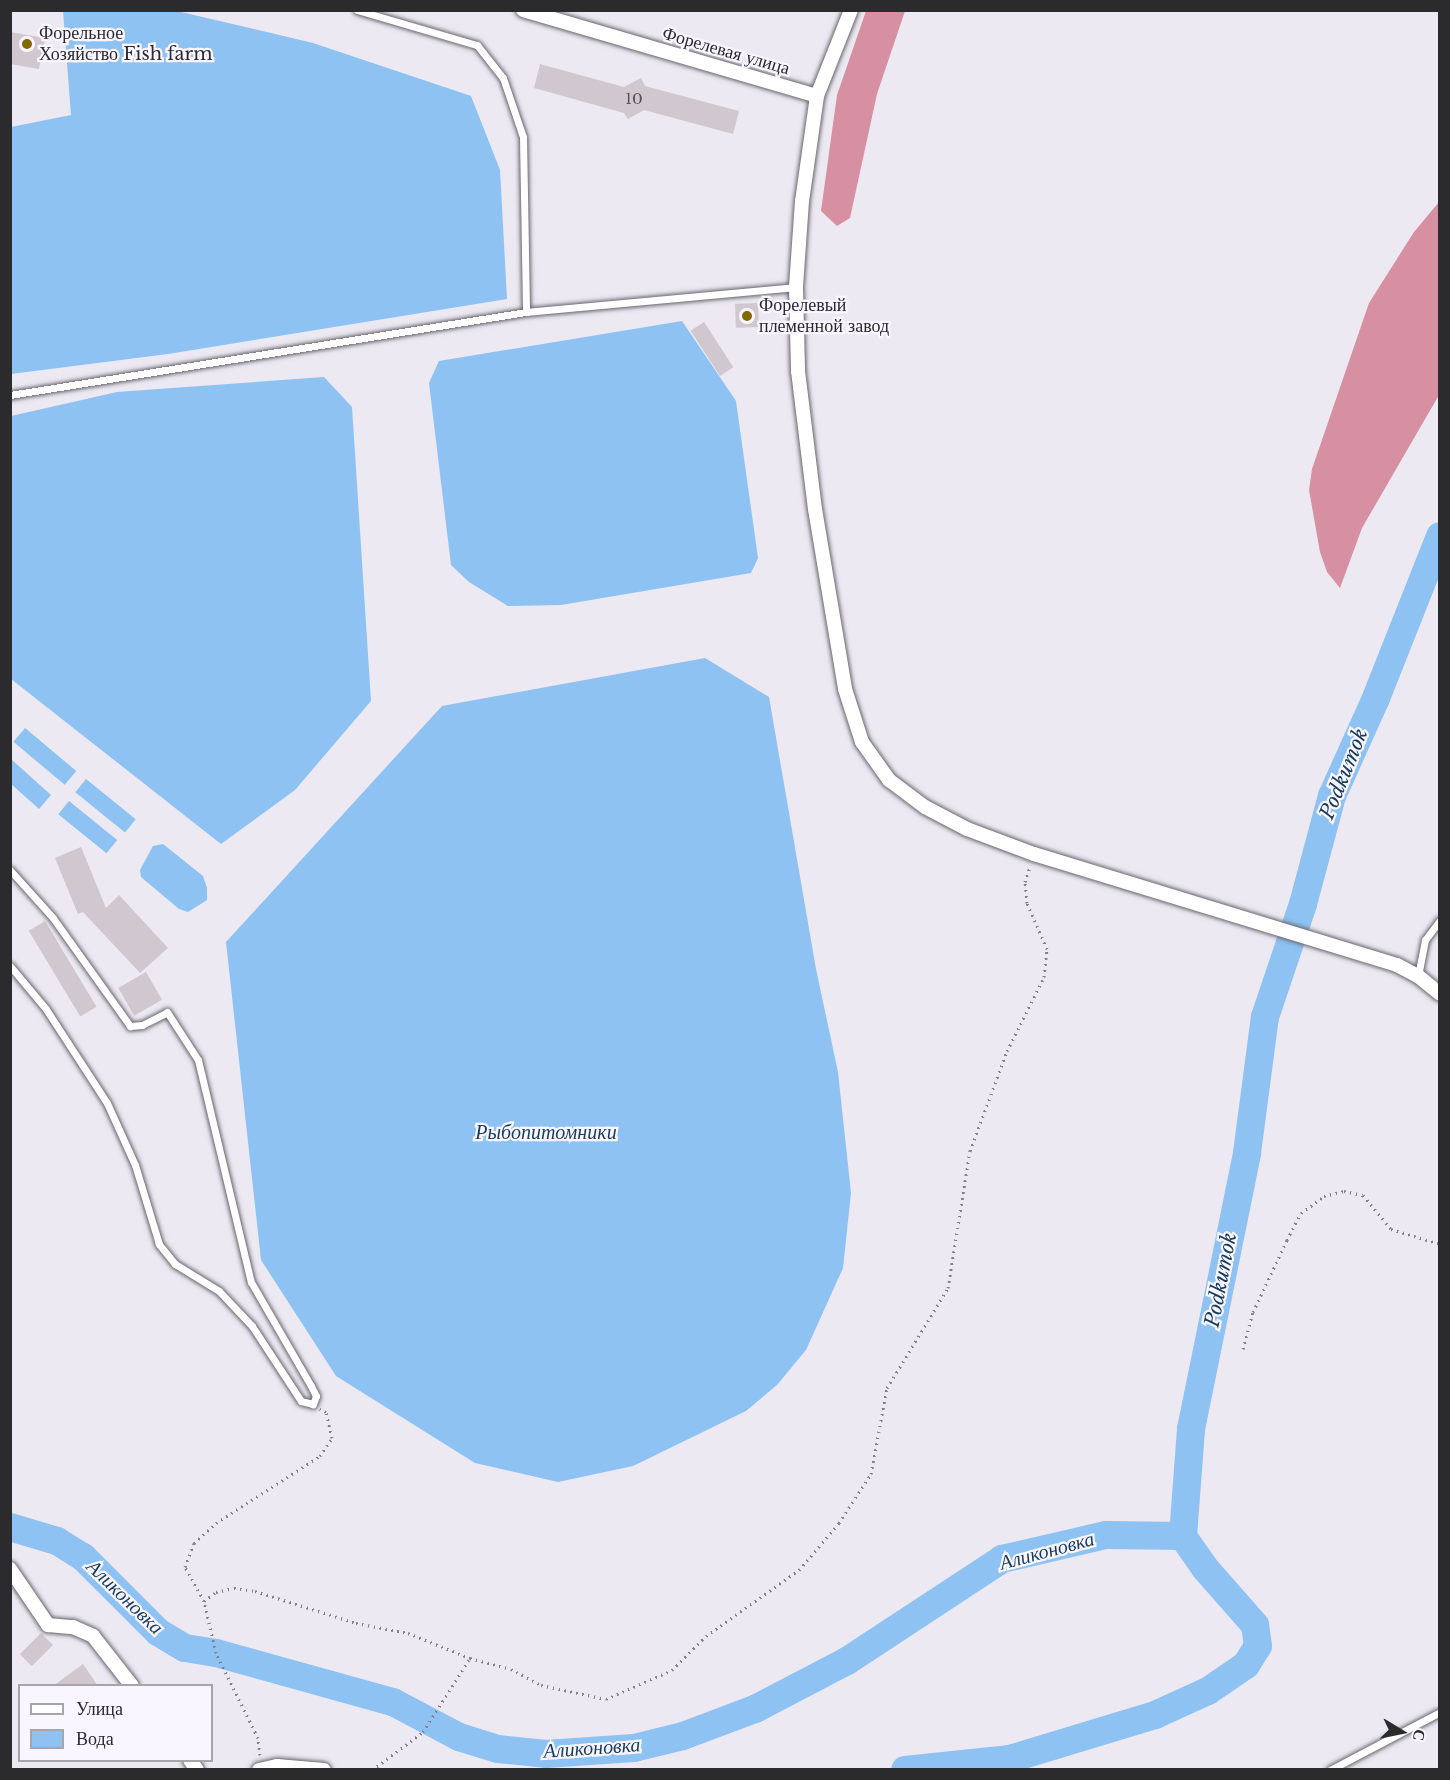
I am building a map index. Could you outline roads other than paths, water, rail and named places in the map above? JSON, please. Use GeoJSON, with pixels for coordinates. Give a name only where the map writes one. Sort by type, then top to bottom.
{"type":"FeatureCollection","features":[{"type":"Feature","properties":{"kind":"street","name":"Форелевая улица"},"geometry":{"type":"LineString","coordinates":[[523,10],[817,96]]}},
{"type":"Feature","properties":{"kind":"street"},"geometry":{"type":"LineString","coordinates":[[851,10],[817,96],[802,201],[796,287],[798,370],[815,509],[845,688],[862,742],[890,780],[925,807],[967,828],[1034,854],[1341,946],[1418,976],[1440,994]]}},
{"type":"Feature","properties":{"kind":"street"},"geometry":{"type":"LineString","coordinates":[[10,1569],[48,1625],[73,1627],[93,1636],[130,1684]]}},
{"type":"Feature","properties":{"kind":"street"},"geometry":{"type":"LineString","coordinates":[[261,1769],[324,1770]]}},
{"type":"Feature","properties":{"kind":"lane"},"geometry":{"type":"LineString","coordinates":[[357,10],[477,45],[502,78],[523,137],[526,312]]}},
{"type":"Feature","properties":{"kind":"lane"},"geometry":{"type":"LineString","coordinates":[[10,395],[526,312],[796,287]]}},
{"type":"Feature","properties":{"kind":"lane"},"geometry":{"type":"LineString","coordinates":[[10,870],[53,918],[130,1026],[142,1025],[167,1012],[198,1060],[251,1282],[311,1386],[316,1396],[313,1404],[301,1401],[252,1326],[219,1291],[175,1264],[159,1244],[135,1165],[106,1103],[46,1009],[10,966]]}},
{"type":"Feature","properties":{"kind":"lane"},"geometry":{"type":"LineString","coordinates":[[1418,976],[1425,940],[1440,920]]}},
{"type":"Feature","properties":{"kind":"lane"},"geometry":{"type":"LineString","coordinates":[[1330,1770],[1440,1712]]}},
{"type":"Feature","properties":{"kind":"water"},"geometry":{"type":"Polygon","coordinates":[[[63,11],[177,11],[313,43],[471,96],[500,170],[507,299],[168,354],[11,374],[11,127],[71,115],[63,11]]]}},
{"type":"Feature","properties":{"kind":"water"},"geometry":{"type":"Polygon","coordinates":[[[682,321],[736,401],[758,558],[751,573],[561,605],[508,606],[469,582],[451,565],[429,383],[439,361],[682,321]]]}},
{"type":"Feature","properties":{"kind":"water"},"geometry":{"type":"Polygon","coordinates":[[[324,377],[352,407],[371,701],[295,790],[221,844],[11,679],[11,416],[117,392],[324,377]]]}},
{"type":"Feature","properties":{"kind":"water","name":"Рыбопитомники"},"geometry":{"type":"Polygon","coordinates":[[[705,658],[769,697],[816,969],[838,1072],[851,1193],[843,1268],[806,1350],[777,1385],[746,1411],[633,1466],[558,1482],[475,1463],[336,1376],[261,1260],[226,942],[442,706],[705,658]]]}},
{"type":"Feature","properties":{"kind":"water"},"geometry":{"type":"Polygon","coordinates":[[[25,728],[76,771],[65,785],[13,742],[25,728]]]}},
{"type":"Feature","properties":{"kind":"water"},"geometry":{"type":"Polygon","coordinates":[[[11,759],[51,795],[39,809],[11,784],[11,759]]]}},
{"type":"Feature","properties":{"kind":"water"},"geometry":{"type":"Polygon","coordinates":[[[86,779],[136,819],[125,832],[75,792],[86,779]]]}},
{"type":"Feature","properties":{"kind":"water"},"geometry":{"type":"Polygon","coordinates":[[[69,801],[117,840],[106,853],[58,814],[69,801]]]}},
{"type":"Feature","properties":{"kind":"water"},"geometry":{"type":"Polygon","coordinates":[[[163,844],[203,876],[207,888],[207,900],[188,912],[179,909],[141,877],[140,870],[153,846],[163,844]]]}},
{"type":"Feature","properties":{"kind":"waterway","name":"Podkumok"},"geometry":{"type":"LineString","coordinates":[[905,1770],[1010,1759],[1155,1715],[1208,1691],[1246,1665],[1258,1646],[1255,1625],[1205,1568],[1183,1536],[1191,1429],[1247,1153],[1265,1017],[1303,904],[1332,796],[1376,698],[1440,536]]}},
{"type":"Feature","properties":{"kind":"waterway","name":"Аликоновка"},"geometry":{"type":"LineString","coordinates":[[10,1527],[57,1541],[83,1557],[158,1632],[185,1648],[216,1653],[393,1702],[459,1737],[498,1749],[546,1754],[634,1748],[683,1736],[755,1709],[847,1661],[1002,1559],[1106,1535],[1183,1536]]}},
{"type":"Feature","properties":{"kind":"place","name":"Форельное Хозяйство Fish farm"},"geometry":{"type":"Point","coordinates":[27,44]}},
{"type":"Feature","properties":{"kind":"place","name":"Форелевый племенной завод"},"geometry":{"type":"Point","coordinates":[747,316]}}]}
